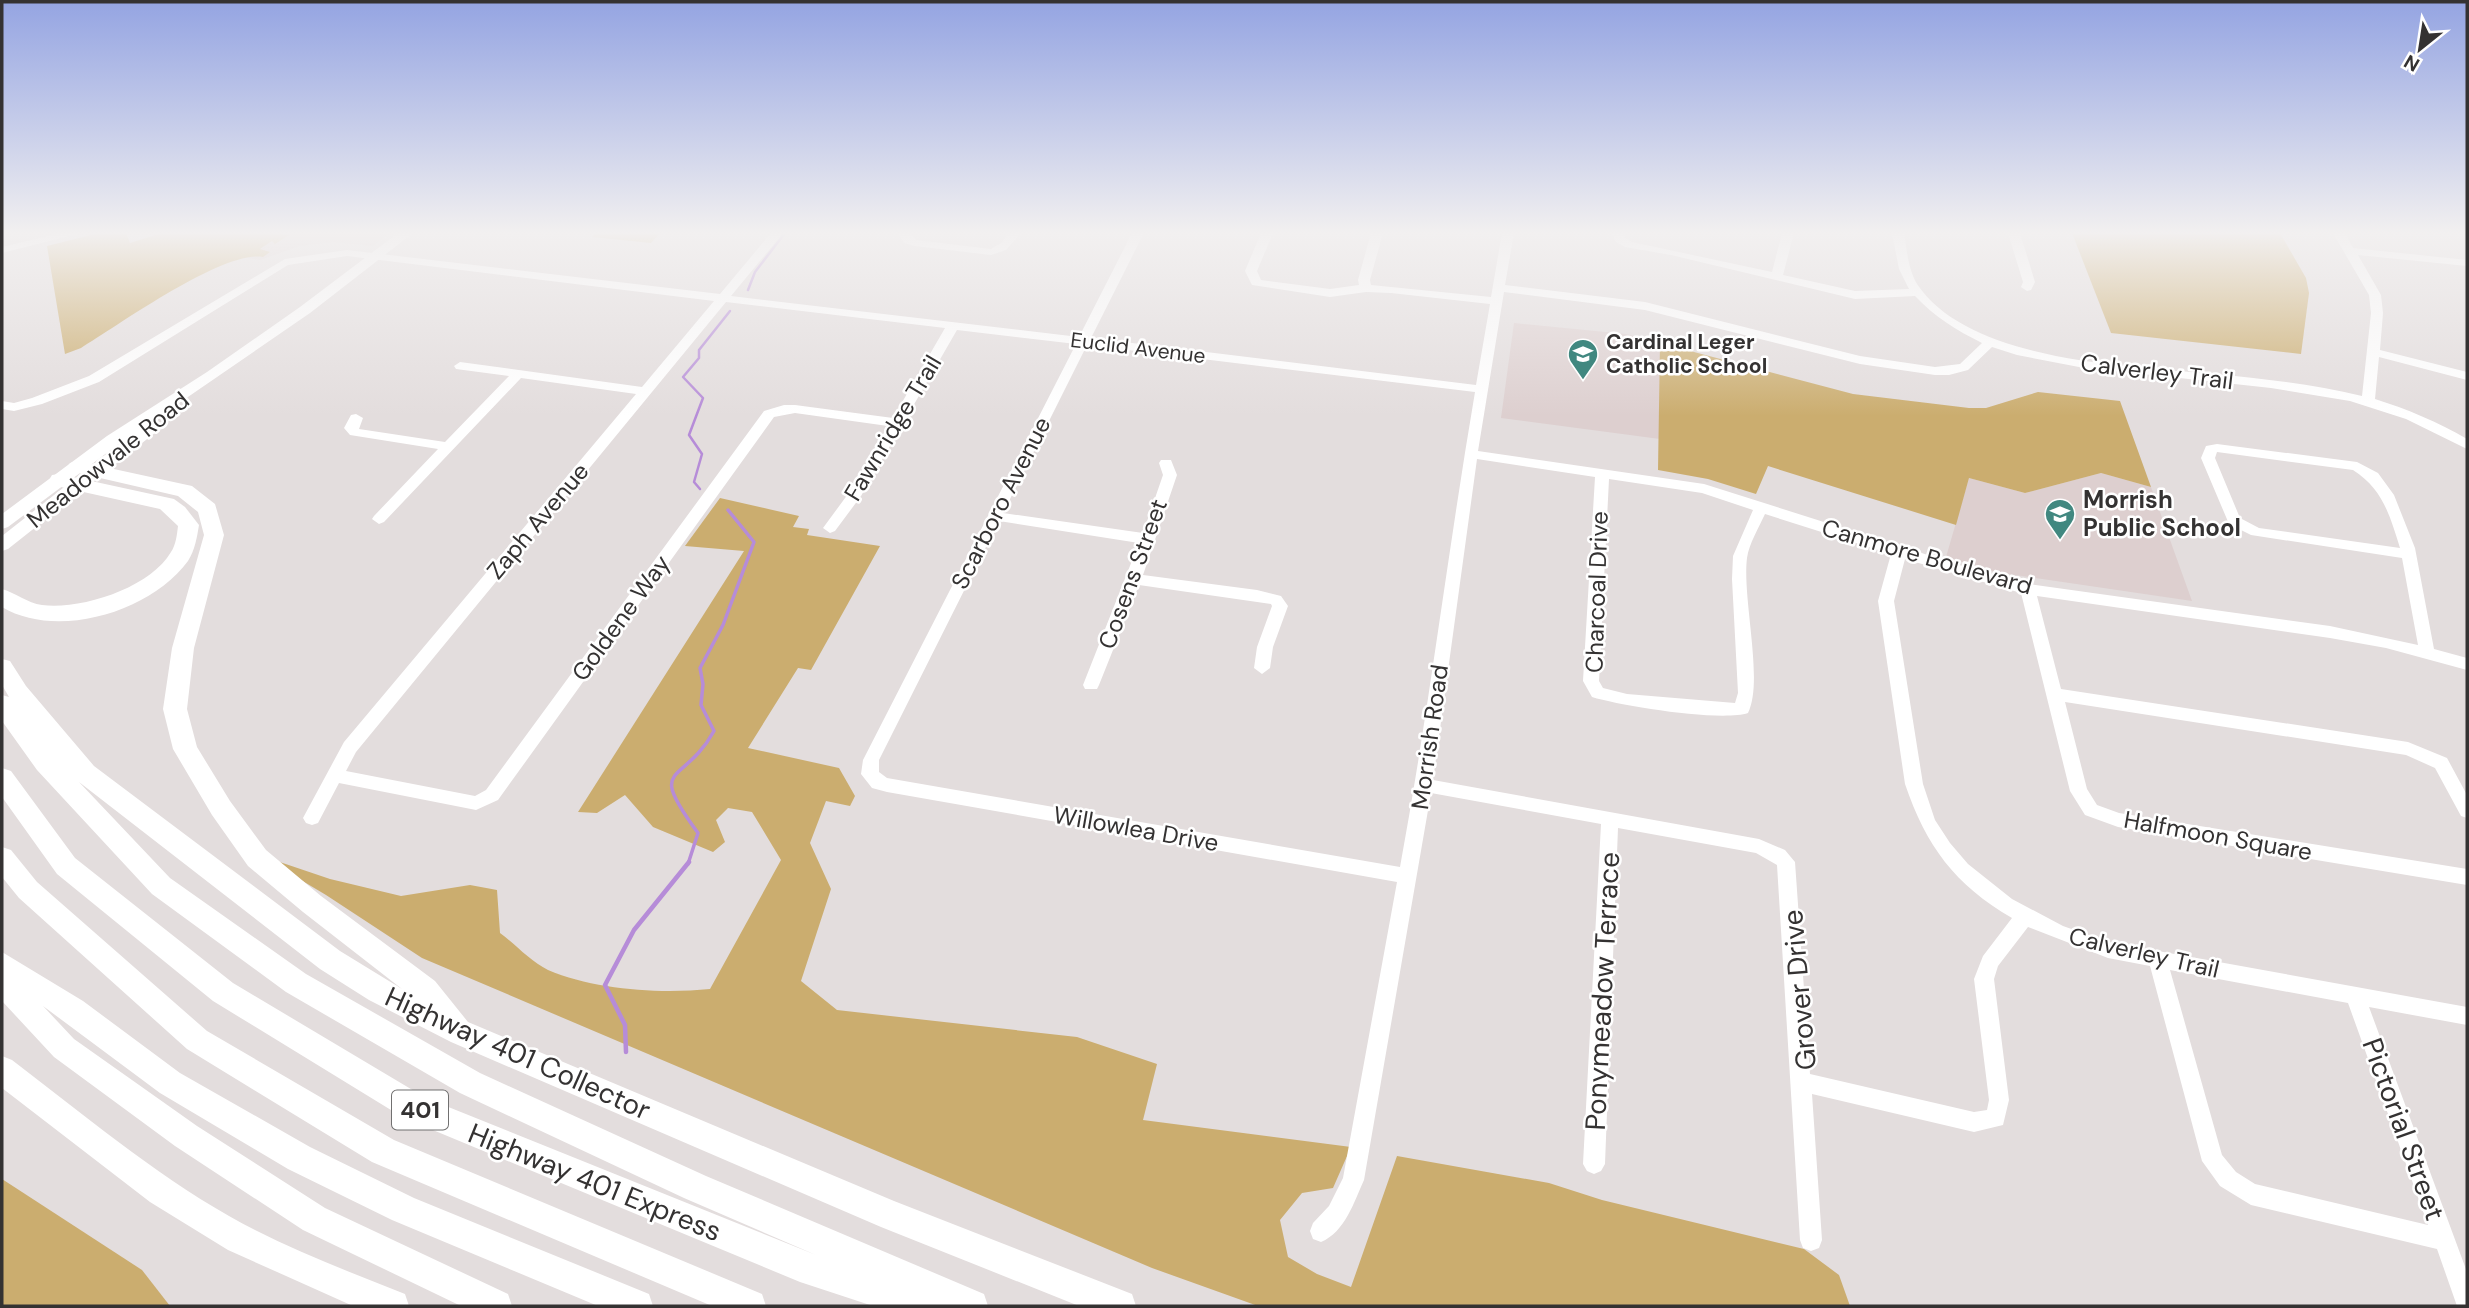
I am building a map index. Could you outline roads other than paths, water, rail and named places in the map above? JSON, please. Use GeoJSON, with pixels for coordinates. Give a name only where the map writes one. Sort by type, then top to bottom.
{"type":"FeatureCollection","features":[{"type":"Feature","properties":{"kind":"highway"},"geometry":{"type":"LineString","coordinates":[[2,597],[9,604],[31,613],[61,614],[91,610],[128,596],[158,577],[179,556],[189,525],[178,512],[154,499],[78,475]]}},
{"type":"Feature","properties":{"kind":"highway"},"geometry":{"type":"LineString","coordinates":[[78,475],[185,491],[208,509],[214,535],[183,648],[175,709],[185,749],[221,808],[257,858],[312,904],[425,990],[461,1033]]}},
{"type":"Feature","properties":{"kind":"highway","name":"Highway 401 Collector"},"geometry":{"type":"LineString","coordinates":[[2,667],[18,692],[85,773],[330,960],[401,1003],[461,1033],[892,1216],[1119,1306]]}},
{"type":"Feature","properties":{"kind":"highway"},"geometry":{"type":"LineString","coordinates":[[2,704],[46,762],[161,886],[296,983],[470,1083],[695,1187],[972,1306]]}},
{"type":"Feature","properties":{"kind":"highway","name":"Highway 401 Express"},"geometry":{"type":"LineString","coordinates":[[2,778],[66,866],[223,992],[415,1108],[800,1266],[922,1306]]}},
{"type":"Feature","properties":{"kind":"highway","name":"Highway 401 Express"},"geometry":{"type":"LineString","coordinates":[[2,858],[28,890],[197,1041],[383,1151],[750,1306]]}},
{"type":"Feature","properties":{"kind":"highway"},"geometry":{"type":"LineString","coordinates":[[2,964],[73,1010],[170,1083],[299,1158],[403,1209],[637,1306]]}},
{"type":"Feature","properties":{"kind":"highway"},"geometry":{"type":"LineString","coordinates":[[2,982],[64,1048],[186,1136],[314,1219],[496,1306]]}},
{"type":"Feature","properties":{"kind":"highway"},"geometry":{"type":"LineString","coordinates":[[2,1054],[72,1123]]}},
{"type":"Feature","properties":{"kind":"highway"},"geometry":{"type":"LineString","coordinates":[[2,1070],[151,1184],[216,1226],[292,1266],[393,1306]]}},
{"type":"Feature","properties":{"kind":"main road","name":"Meadowvale Road"},"geometry":{"type":"LineString","coordinates":[[4,536],[78,475],[325,294]]}},
{"type":"Feature","properties":{"kind":"street","name":"Euclid Avenue"},"geometry":{"type":"LineString","coordinates":[[2,405],[14,407],[37,401],[94,379],[233,294]]}},
{"type":"Feature","properties":{"kind":"street","name":"Euclid Avenue"},"geometry":{"type":"LineString","coordinates":[[690,294],[1481,389]]}},
{"type":"Feature","properties":{"kind":"street","name":"Zaph Avenue"},"geometry":{"type":"LineString","coordinates":[[312,818],[350,747],[726,294]]}},
{"type":"Feature","properties":{"kind":"street","name":"Scarboro Avenue"},"geometry":{"type":"LineString","coordinates":[[870,774],[871,760],[1107,294]]}},
{"type":"Feature","properties":{"kind":"street"},"geometry":{"type":"LineString","coordinates":[[1479,294],[1646,306],[1860,360],[1936,371],[1964,367],[1991,341]]}},
{"type":"Feature","properties":{"kind":"street"},"geometry":{"type":"LineString","coordinates":[[1851,294],[1875,294]]}},
{"type":"Feature","properties":{"kind":"street","name":"Calverley Trail"},"geometry":{"type":"LineString","coordinates":[[1919,294],[1957,325],[2023,352],[2061,361],[2321,392],[2368,402],[2424,422],[2467,445]]}},
{"type":"Feature","properties":{"kind":"street"},"geometry":{"type":"LineString","coordinates":[[2368,402],[2377,313],[2374,294]]}},
{"type":"Feature","properties":{"kind":"street","name":"Morrish Road"},"geometry":{"type":"LineString","coordinates":[[1321,1231],[1337,1214],[1353,1180],[1424,785],[1461,514],[1473,454],[1497,295]]}},
{"type":"Feature","properties":{"kind":"street","name":"Fawnridge Trail"},"geometry":{"type":"LineString","coordinates":[[830,528],[854,496],[954,326]]}},
{"type":"Feature","properties":{"kind":"street"},"geometry":{"type":"LineString","coordinates":[[2374,352],[2467,376]]}},
{"type":"Feature","properties":{"kind":"street"},"geometry":{"type":"LineString","coordinates":[[460,366],[645,391]]}},
{"type":"Feature","properties":{"kind":"street"},"geometry":{"type":"LineString","coordinates":[[379,519],[519,374]]}},
{"type":"Feature","properties":{"kind":"street","name":"Goldene Way"},"geometry":{"type":"LineString","coordinates":[[334,775],[476,803],[492,795],[769,414],[795,409],[897,424]]}},
{"type":"Feature","properties":{"kind":"street"},"geometry":{"type":"LineString","coordinates":[[356,418],[351,428],[355,432],[449,447]]}},
{"type":"Feature","properties":{"kind":"street"},"geometry":{"type":"LineString","coordinates":[[2409,554],[2256,532],[2238,525],[2208,458],[2208,452],[2217,448],[2366,469],[2374,474],[2403,527],[2409,554],[2427,653]]}},
{"type":"Feature","properties":{"kind":"street","name":"Canmore Boulevard"},"geometry":{"type":"LineString","coordinates":[[1473,454],[1686,485],[1899,552],[2028,589],[2330,632],[2386,642],[2467,664]]}},
{"type":"Feature","properties":{"kind":"street","name":"Cosens Street"},"geometry":{"type":"LineString","coordinates":[[1091,685],[1134,579],[1170,475],[1166,463]]}},
{"type":"Feature","properties":{"kind":"street","name":"Charcoal Drive"},"geometry":{"type":"LineString","coordinates":[[1602,473],[1591,681],[1598,693],[1627,700],[1742,709],[1746,694],[1738,579],[1740,556],[1762,507]]}},
{"type":"Feature","properties":{"kind":"street"},"geometry":{"type":"LineString","coordinates":[[994,516],[1147,539]]}},
{"type":"Feature","properties":{"kind":"street","name":"Calverley Trail"},"geometry":{"type":"LineString","coordinates":[[1899,552],[1886,601],[1914,784],[1922,809],[1937,837],[1955,861],[1996,897],[2025,916],[2077,941],[2158,960],[2467,1016]]}},
{"type":"Feature","properties":{"kind":"street"},"geometry":{"type":"LineString","coordinates":[[1134,579],[1257,595],[1276,600],[1280,606],[1265,647],[1262,668]]}},
{"type":"Feature","properties":{"kind":"street","name":"Halfmoon Square"},"geometry":{"type":"LineString","coordinates":[[2028,589],[2079,791],[2091,810],[2118,820],[2467,877]]}},
{"type":"Feature","properties":{"kind":"street"},"geometry":{"type":"LineString","coordinates":[[2055,694],[2408,749],[2441,762],[2467,811]]}},
{"type":"Feature","properties":{"kind":"street","name":"Willowlea Drive"},"geometry":{"type":"LineString","coordinates":[[870,774],[878,783],[899,788],[1407,876]]}},
{"type":"Feature","properties":{"kind":"street","name":"Grover Drive"},"geometry":{"type":"LineString","coordinates":[[1424,785],[1759,846],[1779,855],[1786,862],[1803,1082],[1974,1122],[1996,1118],[1998,1100],[1984,979],[1988,964],[2025,916]]}},
{"type":"Feature","properties":{"kind":"street","name":"Ponymeadow Terrace"},"geometry":{"type":"LineString","coordinates":[[1594,1164],[1610,819]]}},
{"type":"Feature","properties":{"kind":"street"},"geometry":{"type":"LineString","coordinates":[[2158,960],[2213,1161],[2228,1179],[2251,1194],[2444,1240]]}},
{"type":"Feature","properties":{"kind":"street","name":"Pictorial Street"},"geometry":{"type":"LineString","coordinates":[[2355,996],[2467,1302]]}},
{"type":"Feature","properties":{"kind":"street"},"geometry":{"type":"LineString","coordinates":[[1803,1082],[1811,1240]]}},
{"type":"Feature","properties":{"kind":"waterway"},"geometry":{"type":"LineString","coordinates":[[700,489],[694,482],[702,454],[689,435],[703,398],[683,377],[699,358],[699,350],[730,311]]}},
{"type":"Feature","properties":{"kind":"waterway"},"geometry":{"type":"LineString","coordinates":[[688,863],[698,833],[674,795],[672,784],[674,776],[702,749],[714,731],[701,705],[703,684],[700,668],[723,625],[754,542],[728,510]]}},
{"type":"Feature","properties":{"kind":"waterway"},"geometry":{"type":"LineString","coordinates":[[626,1052],[625,1025],[605,985],[634,930],[688,863]]}},
{"type":"Feature","properties":{"kind":"place","name":"Cardinal Leger Catholic School"},"geometry":{"type":"Point","coordinates":[1583,381]}},
{"type":"Feature","properties":{"kind":"place","name":"Morrish Public School"},"geometry":{"type":"Point","coordinates":[2060,541]}}]}
